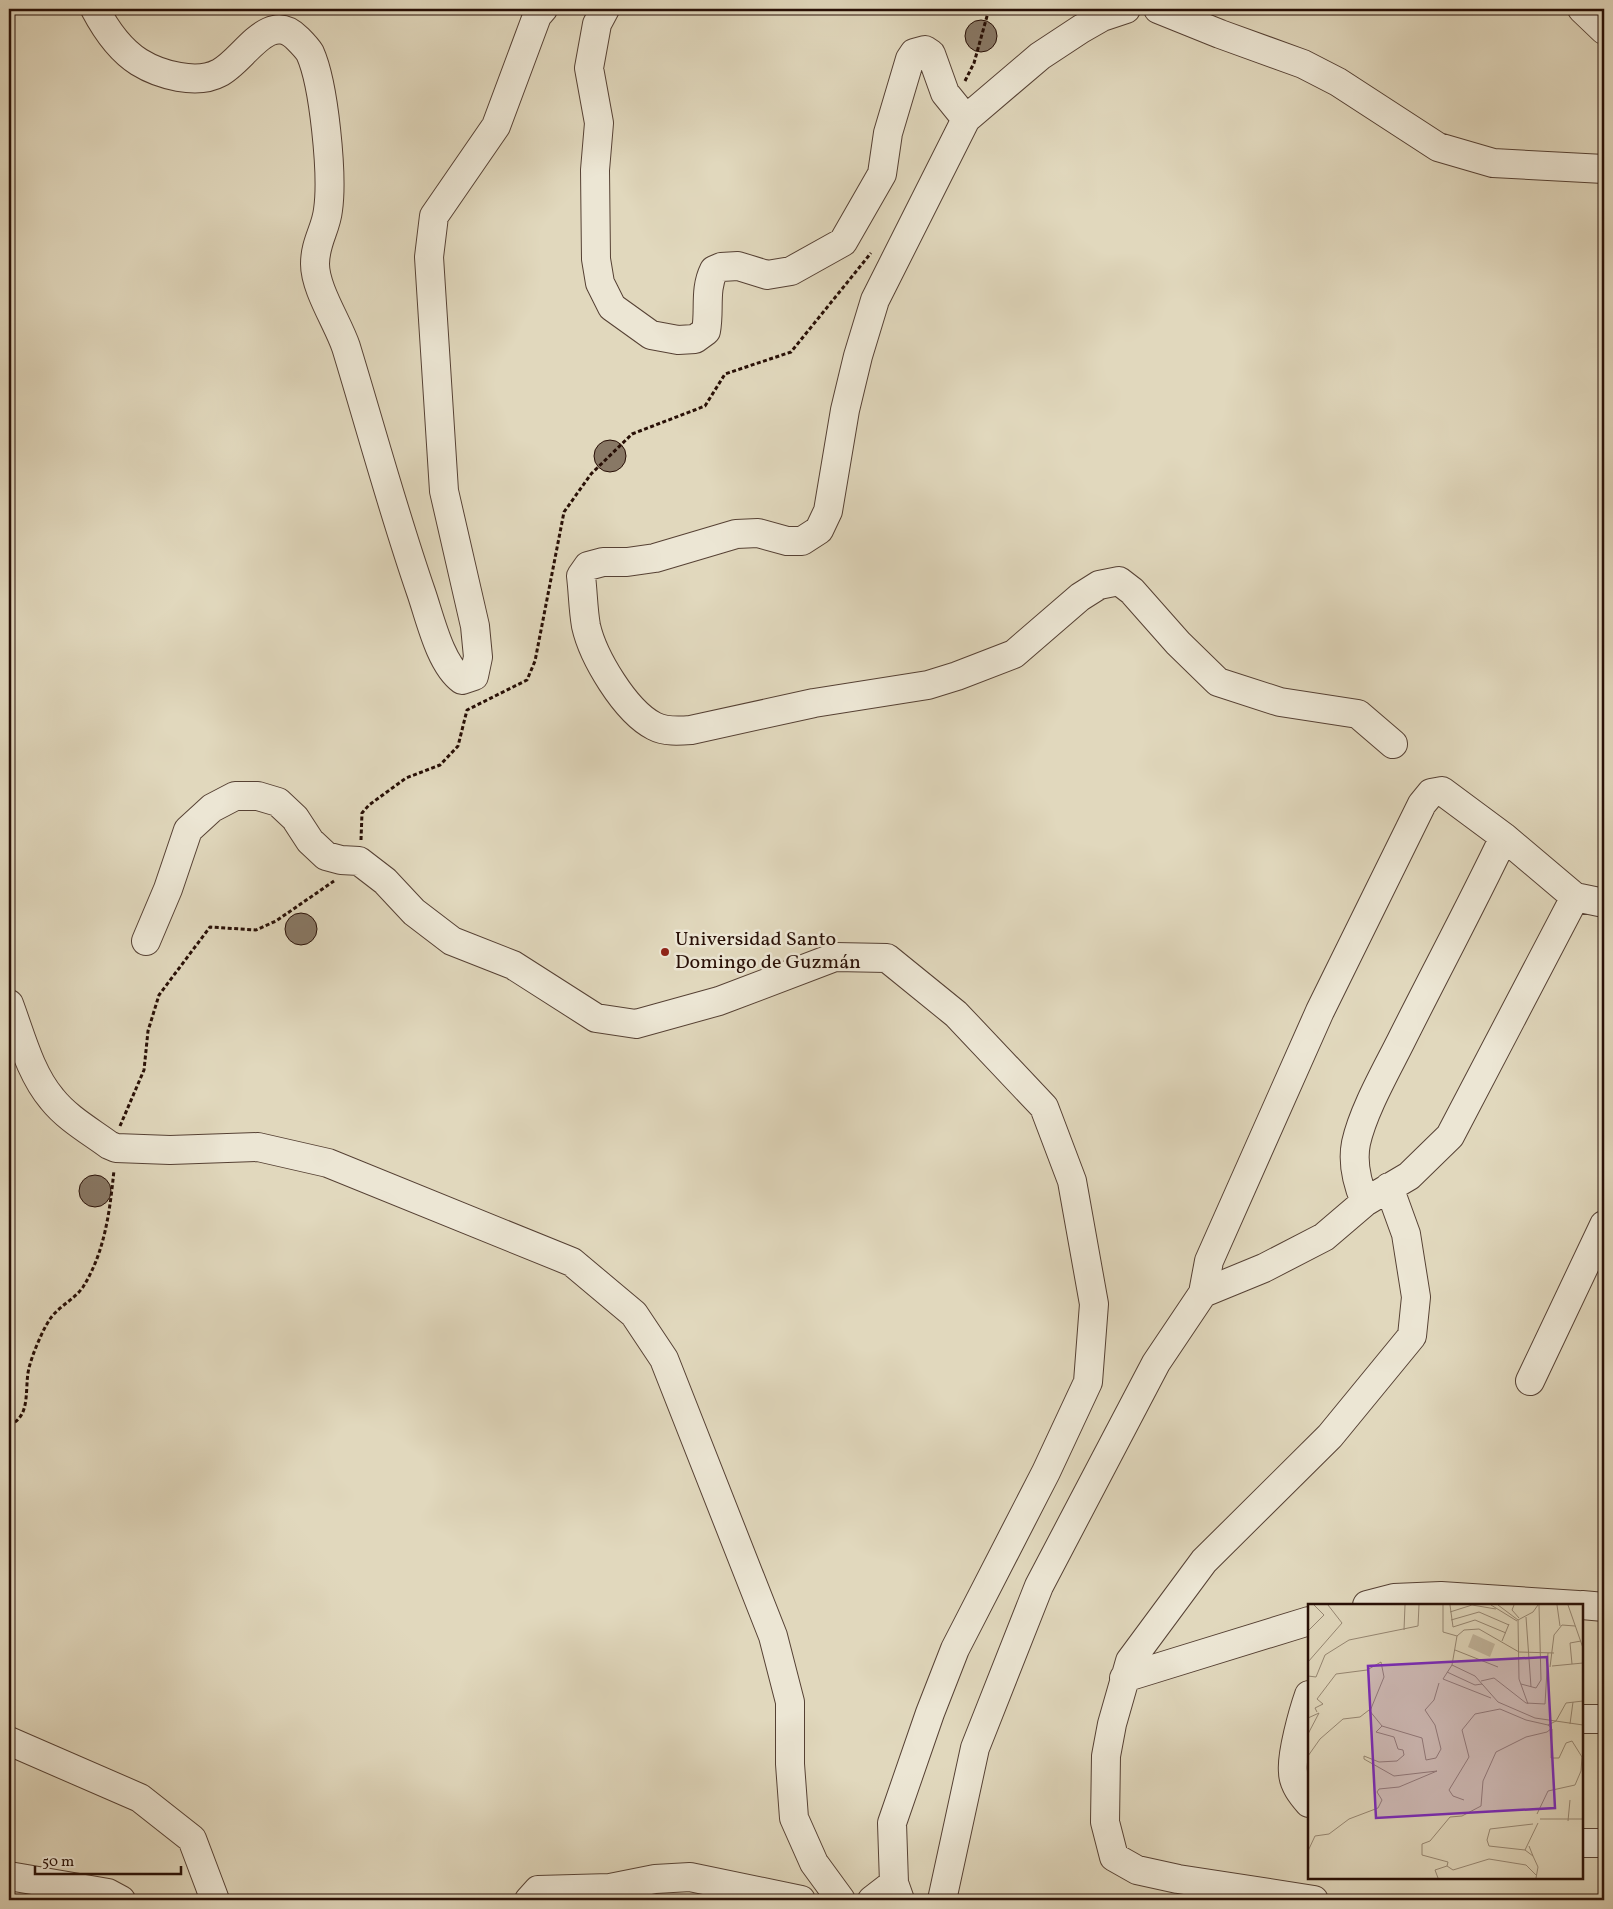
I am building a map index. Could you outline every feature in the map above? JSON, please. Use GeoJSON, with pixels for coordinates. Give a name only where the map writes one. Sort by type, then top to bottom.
{"type":"FeatureCollection","features":[{"type":"Feature","properties":{"kind":"street"},"geometry":{"type":"LineString","coordinates":[[95,9],[107,31],[139,62],[186,80],[219,74],[242,56],[254,40],[272,29],[283,29],[293,34],[308,50],[318,74],[330,173],[328,212],[317,240],[315,266],[329,310],[345,344],[399,530],[452,673],[462,680],[474,676],[478,657],[468,591],[459,560],[444,491],[429,257],[434,216],[496,126],[537,16],[543,9]]}},
{"type":"Feature","properties":{"kind":"street"},"geometry":{"type":"LineString","coordinates":[[605,9],[597,24],[589,68],[599,123],[595,170],[596,258],[600,283],[612,306],[651,335],[678,340],[696,339],[706,331],[709,315],[706,296],[709,280],[714,270],[721,267],[738,266],[767,275],[791,271],[843,242],[882,174],[888,133],[910,59],[914,52],[925,50],[931,54],[945,93],[960,111]]}},
{"type":"Feature","properties":{"kind":"street"},"geometry":{"type":"LineString","coordinates":[[1126,9],[1102,17],[1081,29],[960,111],[875,300],[858,356],[845,410],[828,511],[819,530],[802,541],[787,541],[758,533],[736,534],[655,558],[628,562],[603,562],[588,566],[581,576],[587,627],[602,667],[634,713],[654,727],[672,731],[692,730],[814,703],[928,685],[957,676],[1014,654],[1080,597],[1099,585],[1118,581],[1132,590],[1178,643],[1218,682],[1280,702],[1358,714],[1393,744]]}},
{"type":"Feature","properties":{"kind":"street"},"geometry":{"type":"LineString","coordinates":[[1158,9],[1303,64],[1338,82],[1438,146],[1493,163],[1604,170]]}},
{"type":"Feature","properties":{"kind":"street"},"geometry":{"type":"LineString","coordinates":[[1582,9],[1604,30]]}},
{"type":"Feature","properties":{"kind":"street"},"geometry":{"type":"LineString","coordinates":[[942,1900],[976,1748],[1039,1586],[1156,1363],[1203,1294],[1209,1261],[1231,1210],[1320,1011],[1422,804],[1431,792],[1442,791],[1504,837],[1575,897],[1604,903]]}},
{"type":"Feature","properties":{"kind":"street"},"geometry":{"type":"LineString","coordinates":[[146,941],[168,888],[188,830],[212,808],[235,796],[258,796],[278,802],[295,818],[310,842],[326,856],[341,860],[360,861],[385,881],[414,912],[452,941],[513,965],[596,1018],[636,1024],[719,1001],[834,957],[887,958],[956,1014],[1044,1107],[1072,1181],[1094,1304],[1088,1382],[1046,1472],[955,1649],[937,1694],[892,1823],[897,1892],[872,1900]]}},
{"type":"Feature","properties":{"kind":"street"},"geometry":{"type":"LineString","coordinates":[[1366,1202],[1358,1185],[1355,1167],[1356,1143],[1359,1132],[1385,1073],[1504,837]]}},
{"type":"Feature","properties":{"kind":"street"},"geometry":{"type":"LineString","coordinates":[[1203,1294],[1264,1268],[1324,1237],[1366,1202],[1409,1176],[1450,1136],[1575,897]]}},
{"type":"Feature","properties":{"kind":"street"},"geometry":{"type":"LineString","coordinates":[[9,1004],[35,1074],[52,1099],[72,1118],[116,1148],[170,1150],[258,1147],[328,1163],[572,1262],[634,1314],[664,1359],[773,1636],[790,1702],[790,1764],[794,1818],[814,1863],[841,1900]]}},
{"type":"Feature","properties":{"kind":"street"},"geometry":{"type":"LineString","coordinates":[[1314,1900],[1178,1879],[1137,1870],[1114,1857],[1105,1822],[1104,1786],[1106,1756],[1124,1678],[1130,1661],[1204,1561],[1330,1436],[1412,1336],[1414,1288],[1406,1234],[1389,1187]]}},
{"type":"Feature","properties":{"kind":"street"},"geometry":{"type":"LineString","coordinates":[[1530,1381],[1604,1225]]}},
{"type":"Feature","properties":{"kind":"street"},"geometry":{"type":"LineString","coordinates":[[1371,1604],[1394,1598],[1440,1596],[1564,1604]]}},
{"type":"Feature","properties":{"kind":"street"},"geometry":{"type":"LineString","coordinates":[[1583,1605],[1604,1607]]}},
{"type":"Feature","properties":{"kind":"street"},"geometry":{"type":"LineString","coordinates":[[1124,1678],[1308,1621]]}},
{"type":"Feature","properties":{"kind":"street"},"geometry":{"type":"LineString","coordinates":[[1307,1708],[1292,1773],[1300,1793],[1308,1802]]}},
{"type":"Feature","properties":{"kind":"street"},"geometry":{"type":"LineString","coordinates":[[1583,1719],[1604,1719]]}},
{"type":"Feature","properties":{"kind":"street"},"geometry":{"type":"LineString","coordinates":[[9,1741],[140,1798],[192,1839],[215,1900]]}},
{"type":"Feature","properties":{"kind":"street"},"geometry":{"type":"LineString","coordinates":[[1583,1843],[1604,1843]]}},
{"type":"Feature","properties":{"kind":"street"},"geometry":{"type":"LineString","coordinates":[[9,1876],[108,1893],[121,1900]]}},
{"type":"Feature","properties":{"kind":"street"},"geometry":{"type":"LineString","coordinates":[[529,1900],[538,1890],[610,1888],[655,1879],[690,1877],[801,1900]]}},
{"type":"Feature","properties":{"kind":"path"},"geometry":{"type":"LineString","coordinates":[[960,111],[989,9]]}},
{"type":"Feature","properties":{"kind":"path"},"geometry":{"type":"LineString","coordinates":[[9,1425],[25,1411],[29,1367],[50,1318],[82,1288],[99,1255],[111,1201],[120,1126],[144,1070],[148,1032],[159,995],[210,927],[256,930],[276,921],[323,890],[360,861],[362,813],[369,805],[406,778],[440,765],[458,746],[464,731],[467,710],[526,680],[535,660],[564,512],[591,474],[632,434],[705,406],[725,374],[791,352],[877,245]]}},
{"type":"Feature","properties":{"kind":"building"},"geometry":{"type":"Polygon","coordinates":[[[981,20],[987,21],[992,25],[996,30],[996,42],[992,47],[987,51],[981,52],[975,51],[970,47],[966,42],[965,36],[966,30],[970,25],[975,21],[981,20]]]}},
{"type":"Feature","properties":{"kind":"building"},"geometry":{"type":"Polygon","coordinates":[[[610,440],[621,445],[626,456],[621,467],[610,472],[599,467],[594,456],[599,445],[610,440]]]}},
{"type":"Feature","properties":{"kind":"building"},"geometry":{"type":"Polygon","coordinates":[[[301,913],[307,914],[312,918],[316,923],[316,935],[312,940],[307,944],[301,945],[295,944],[290,940],[286,935],[285,929],[286,923],[290,918],[295,914],[301,913]]]}},
{"type":"Feature","properties":{"kind":"building"},"geometry":{"type":"Polygon","coordinates":[[[95,1175],[106,1180],[111,1191],[106,1202],[95,1207],[84,1202],[79,1191],[84,1180],[95,1175]]]}},
{"type":"Feature","properties":{"kind":"place","name":"Universidad Santo Domingo de Guzmán"},"geometry":{"type":"Point","coordinates":[665,952]}}]}
